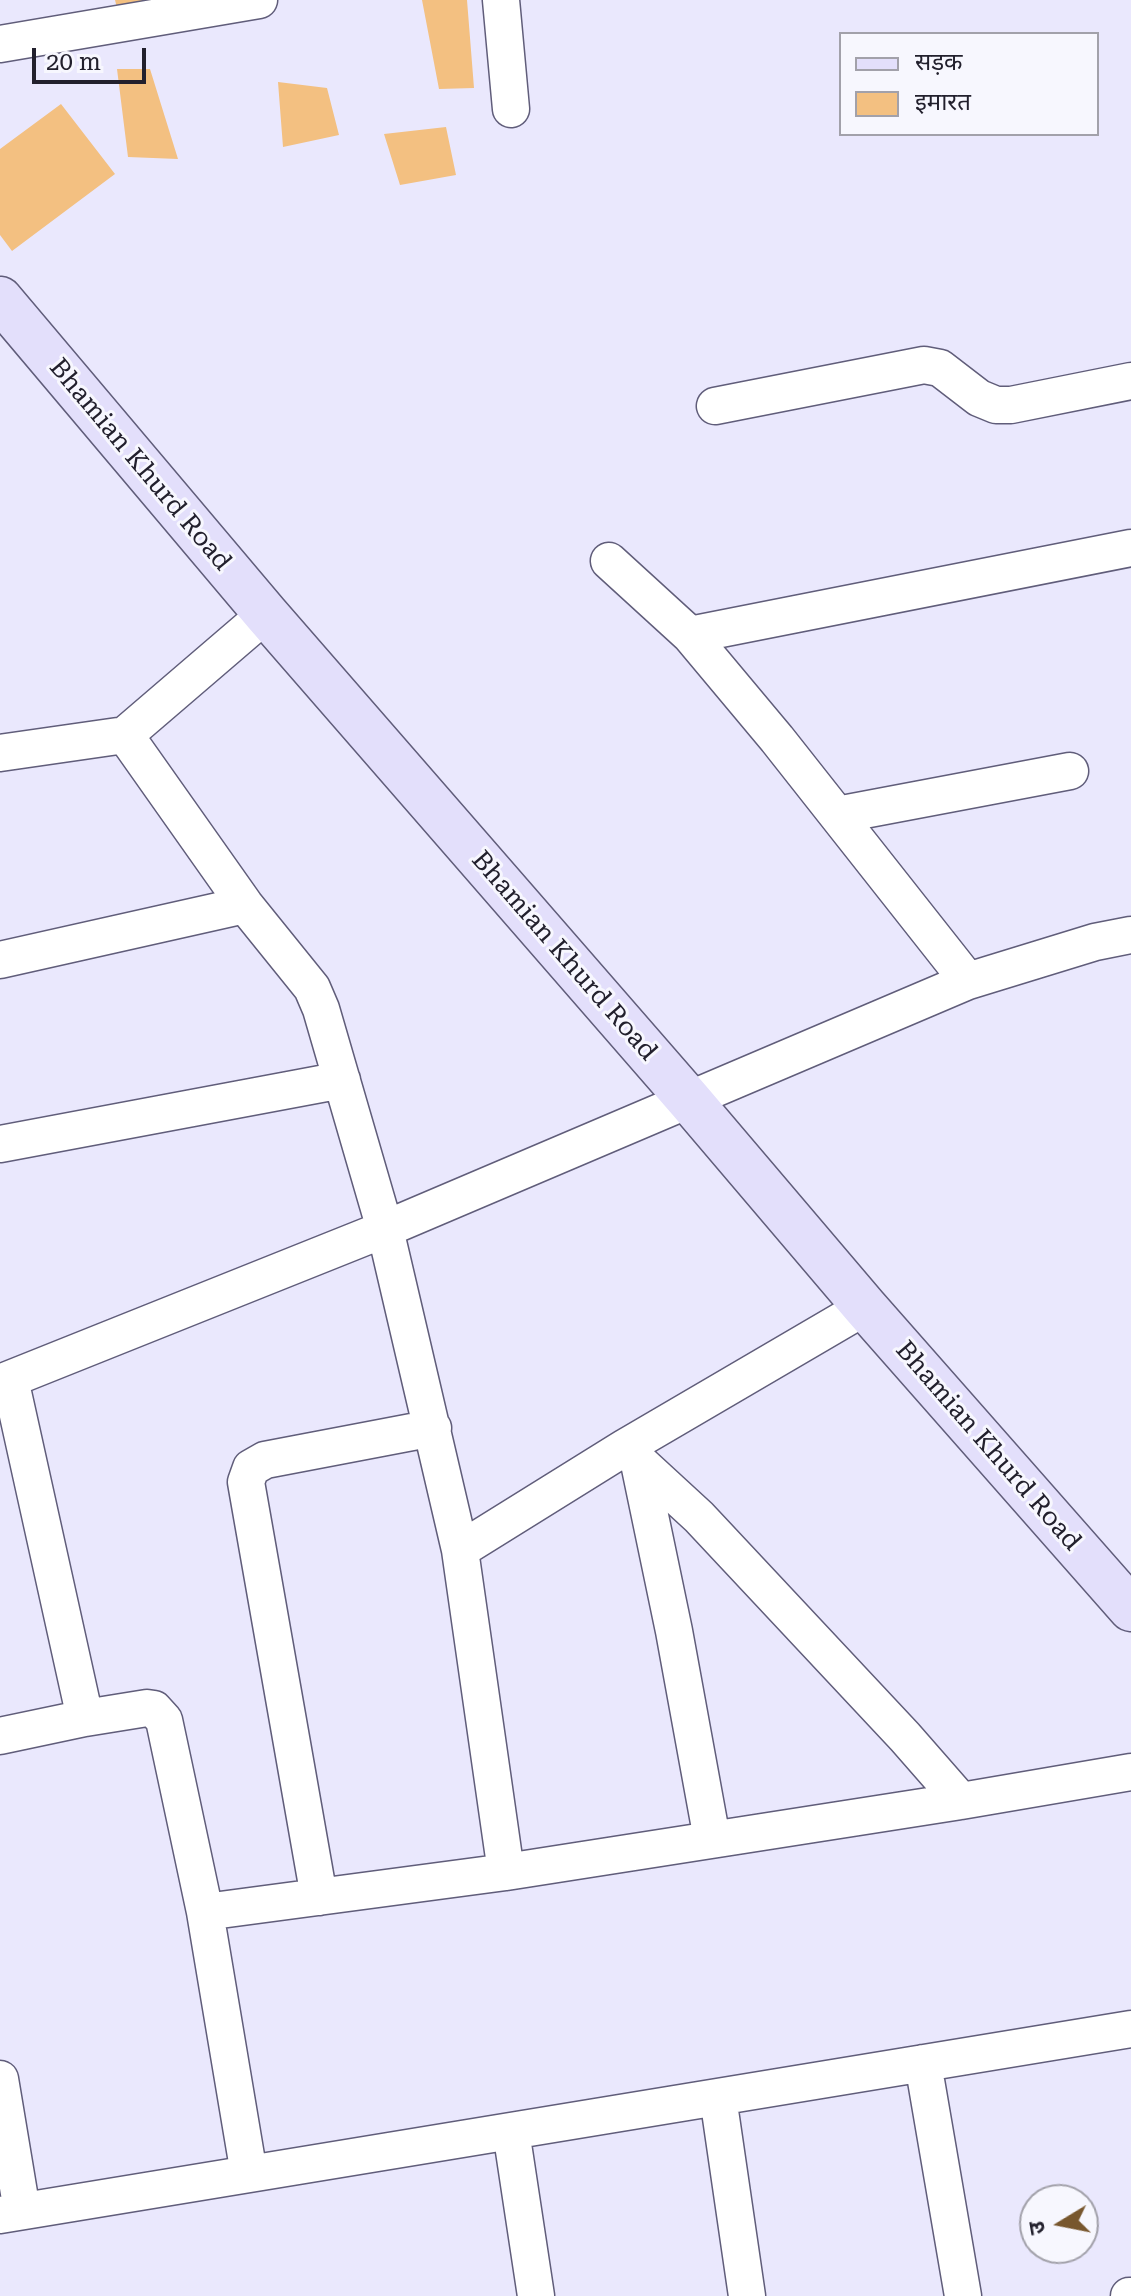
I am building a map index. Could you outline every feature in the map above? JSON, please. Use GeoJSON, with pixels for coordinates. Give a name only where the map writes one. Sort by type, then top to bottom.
{"type":"FeatureCollection","features":[{"type":"Feature","properties":{"kind":"street"},"geometry":{"type":"LineString","coordinates":[[0,44],[259,0]]}},
{"type":"Feature","properties":{"kind":"street"},"geometry":{"type":"LineString","coordinates":[[501,0],[511,109]]}},
{"type":"Feature","properties":{"kind":"street","name":"Bhamian Khurd Road"},"geometry":{"type":"LineString","coordinates":[[0,299],[266,614],[865,1307],[1131,1609]]}},
{"type":"Feature","properties":{"kind":"street"},"geometry":{"type":"LineString","coordinates":[[715,406],[924,365],[940,368],[979,398],[996,405],[1011,405],[1131,381]]}},
{"type":"Feature","properties":{"kind":"street"},"geometry":{"type":"LineString","coordinates":[[690,635],[1131,548]]}},
{"type":"Feature","properties":{"kind":"street"},"geometry":{"type":"LineString","coordinates":[[609,561],[690,635],[968,981]]}},
{"type":"Feature","properties":{"kind":"street"},"geometry":{"type":"LineString","coordinates":[[0,753],[125,735],[266,614]]}},
{"type":"Feature","properties":{"kind":"street"},"geometry":{"type":"LineString","coordinates":[[125,735],[245,905],[312,988],[385,1229],[460,1550],[506,1872]]}},
{"type":"Feature","properties":{"kind":"street"},"geometry":{"type":"LineString","coordinates":[[837,815],[1070,771]]}},
{"type":"Feature","properties":{"kind":"street"},"geometry":{"type":"LineString","coordinates":[[0,960],[245,905]]}},
{"type":"Feature","properties":{"kind":"street"},"geometry":{"type":"LineString","coordinates":[[85,1718],[5,1381],[385,1229],[968,981],[1095,942],[1131,935]]}},
{"type":"Feature","properties":{"kind":"street"},"geometry":{"type":"LineString","coordinates":[[0,1144],[342,1080]]}},
{"type":"Feature","properties":{"kind":"street"},"geometry":{"type":"LineString","coordinates":[[460,1550],[632,1455],[865,1307]]}},
{"type":"Feature","properties":{"kind":"street"},"geometry":{"type":"LineString","coordinates":[[319,1897],[246,1482],[251,1468],[265,1460],[433,1428]]}},
{"type":"Feature","properties":{"kind":"street"},"geometry":{"type":"LineString","coordinates":[[632,1455],[699,1517],[961,1801]]}},
{"type":"Feature","properties":{"kind":"street"},"geometry":{"type":"LineString","coordinates":[[632,1455],[674,1631],[712,1839]]}},
{"type":"Feature","properties":{"kind":"street"},"geometry":{"type":"LineString","coordinates":[[0,1736],[147,1708],[154,1709],[164,1720],[205,1912],[249,2174]]}},
{"type":"Feature","properties":{"kind":"street"},"geometry":{"type":"LineString","coordinates":[[205,1912],[506,1872],[1131,1772]]}},
{"type":"Feature","properties":{"kind":"street"},"geometry":{"type":"LineString","coordinates":[[0,2079],[11,2213],[1131,2029]]}},
{"type":"Feature","properties":{"kind":"street"},"geometry":{"type":"LineString","coordinates":[[923,2063],[963,2296]]}},
{"type":"Feature","properties":{"kind":"street"},"geometry":{"type":"LineString","coordinates":[[718,2097],[747,2296]]}},
{"type":"Feature","properties":{"kind":"street"},"geometry":{"type":"LineString","coordinates":[[511,2131],[536,2296]]}},
{"type":"Feature","properties":{"kind":"building"},"geometry":{"type":"Polygon","coordinates":[[[115,0],[146,0],[146,1],[117,8],[115,0]]]}},
{"type":"Feature","properties":{"kind":"building"},"geometry":{"type":"Polygon","coordinates":[[[422,0],[467,0],[474,88],[439,89],[422,0]]]}},
{"type":"Feature","properties":{"kind":"building"},"geometry":{"type":"Polygon","coordinates":[[[117,69],[150,69],[178,159],[128,157],[117,69]]]}},
{"type":"Feature","properties":{"kind":"building"},"geometry":{"type":"Polygon","coordinates":[[[278,82],[327,88],[339,135],[283,147],[278,82]]]}},
{"type":"Feature","properties":{"kind":"building"},"geometry":{"type":"Polygon","coordinates":[[[61,104],[115,174],[12,251],[0,235],[0,149],[61,104]]]}},
{"type":"Feature","properties":{"kind":"building"},"geometry":{"type":"Polygon","coordinates":[[[446,127],[456,175],[400,185],[384,134],[446,127]]]}}]}
